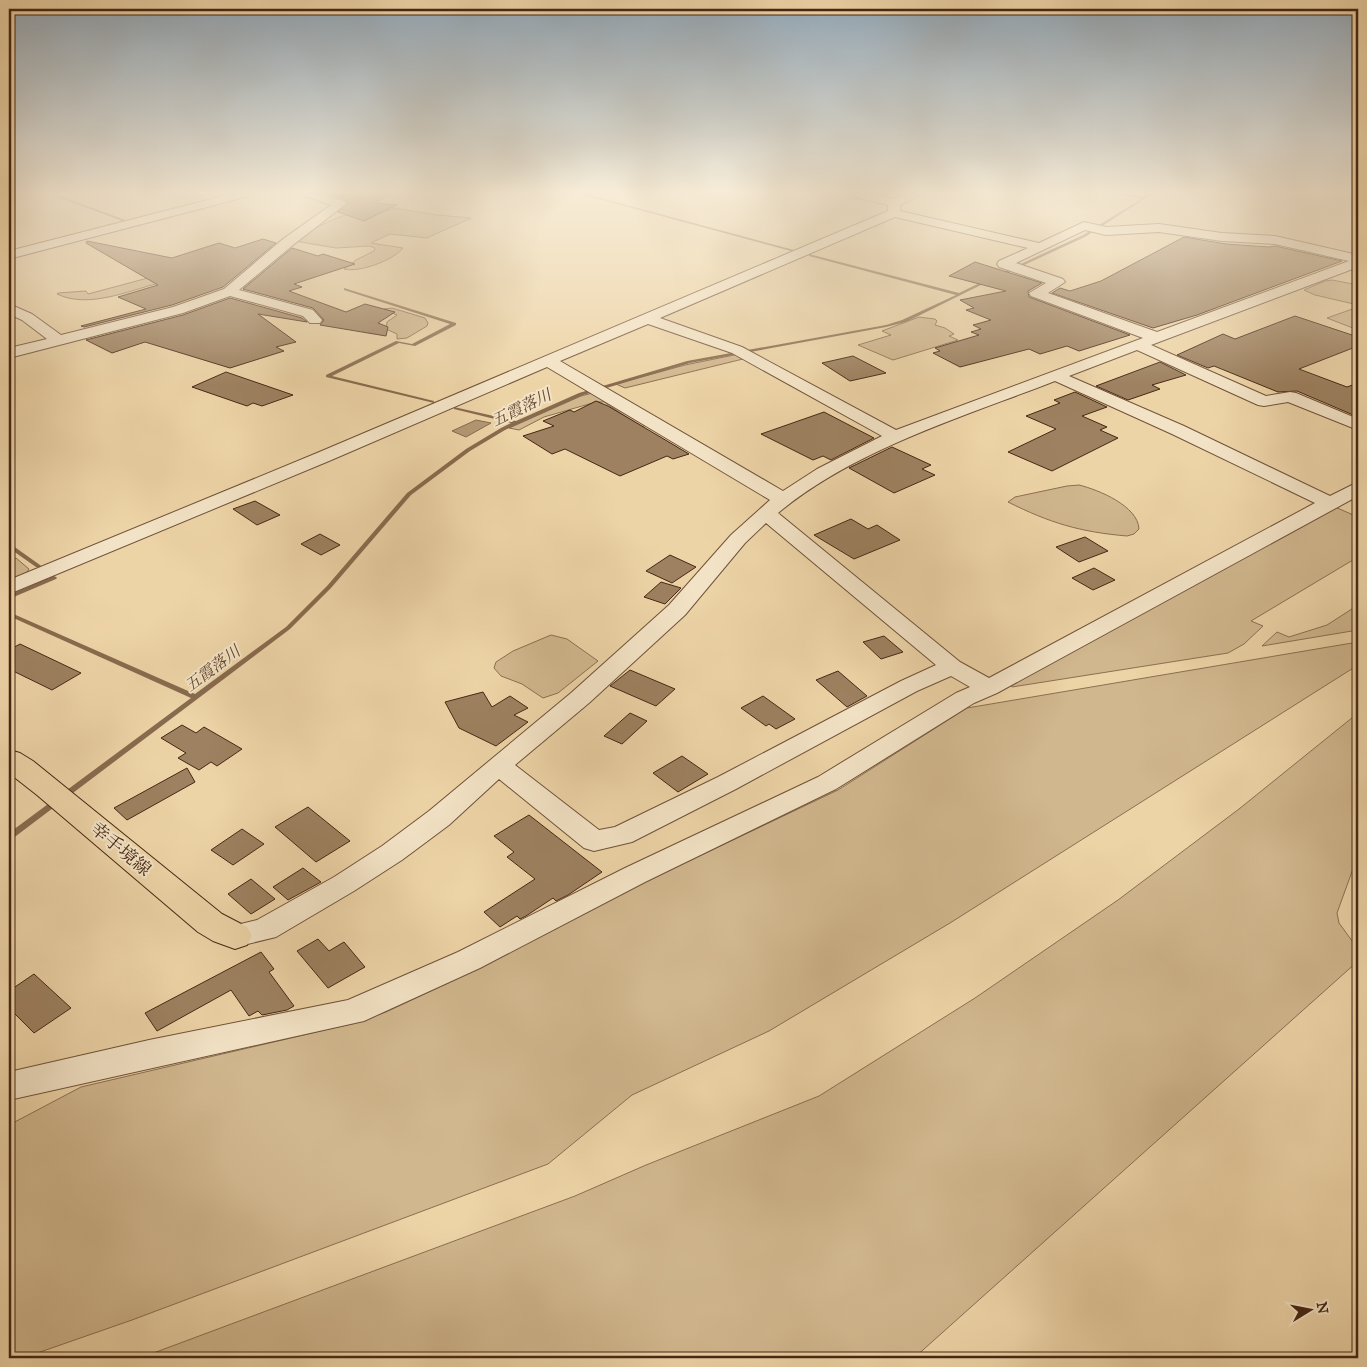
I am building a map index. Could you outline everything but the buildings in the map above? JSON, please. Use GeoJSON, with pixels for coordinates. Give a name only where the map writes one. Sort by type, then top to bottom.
{"type":"FeatureCollection","features":[{"type":"Feature","properties":{"kind":"main road","name":"幸手境線"},"geometry":{"type":"LineString","coordinates":[[9,760],[59,798],[210,923],[235,936]]}},
{"type":"Feature","properties":{"kind":"street"},"geometry":{"type":"LineString","coordinates":[[9,353],[178,310],[229,292],[269,258]]}},
{"type":"Feature","properties":{"kind":"street"},"geometry":{"type":"LineString","coordinates":[[9,588],[548,361],[782,258]]}},
{"type":"Feature","properties":{"kind":"street"},"geometry":{"type":"LineString","coordinates":[[1017,258],[1004,264],[1058,282],[1036,293],[1155,337]]}},
{"type":"Feature","properties":{"kind":"street"},"geometry":{"type":"LineString","coordinates":[[235,936],[265,929],[344,884],[392,853],[439,818],[498,765],[580,698],[677,610],[738,539],[783,499],[824,473],[895,436],[1358,260]]}},
{"type":"Feature","properties":{"kind":"street"},"geometry":{"type":"LineString","coordinates":[[229,292],[308,313],[315,320]]}},
{"type":"Feature","properties":{"kind":"street"},"geometry":{"type":"LineString","coordinates":[[9,308],[27,317],[59,341]]}},
{"type":"Feature","properties":{"kind":"street"},"geometry":{"type":"LineString","coordinates":[[646,318],[740,351],[895,436]]}},
{"type":"Feature","properties":{"kind":"street"},"geometry":{"type":"LineString","coordinates":[[1136,344],[1264,401],[1290,397],[1358,425]]}},
{"type":"Feature","properties":{"kind":"street"},"geometry":{"type":"LineString","coordinates":[[548,361],[783,499]]}},
{"type":"Feature","properties":{"kind":"street"},"geometry":{"type":"LineString","coordinates":[[1056,376],[1178,430],[1330,503]]}},
{"type":"Feature","properties":{"kind":"street"},"geometry":{"type":"LineString","coordinates":[[9,1086],[101,1064],[353,1012],[469,960],[636,875],[818,788],[966,698],[989,688],[1358,488]]}},
{"type":"Feature","properties":{"kind":"street"},"geometry":{"type":"LineString","coordinates":[[766,514],[952,667],[989,688]]}},
{"type":"Feature","properties":{"kind":"street"},"geometry":{"type":"LineString","coordinates":[[498,765],[594,841],[622,835],[727,783],[909,686],[952,667]]}},
{"type":"Feature","properties":{"kind":"shaded area"},"geometry":{"type":"Polygon","coordinates":[[[360,258],[390,258],[367,267],[350,270],[344,269],[360,258]]]}},
{"type":"Feature","properties":{"kind":"shaded area"},"geometry":{"type":"Polygon","coordinates":[[[159,275],[159,283],[108,297],[82,300],[57,294],[86,291],[88,294],[159,275]]]}},
{"type":"Feature","properties":{"kind":"shaded area"},"geometry":{"type":"Polygon","coordinates":[[[1332,280],[1358,285],[1358,305],[1315,295],[1304,290],[1332,280]]]}},
{"type":"Feature","properties":{"kind":"shaded area"},"geometry":{"type":"Polygon","coordinates":[[[1358,307],[1358,330],[1327,318],[1358,307]]]}},
{"type":"Feature","properties":{"kind":"shaded area"},"geometry":{"type":"Polygon","coordinates":[[[392,308],[425,318],[428,323],[427,326],[407,338],[397,339],[397,334],[386,329],[387,322],[397,315],[384,309],[392,308]]]}},
{"type":"Feature","properties":{"kind":"shaded area"},"geometry":{"type":"Polygon","coordinates":[[[919,317],[935,319],[937,321],[935,325],[945,328],[954,334],[949,336],[958,340],[893,360],[858,345],[891,335],[882,331],[919,317]]]}},
{"type":"Feature","properties":{"kind":"shaded area"},"geometry":{"type":"Polygon","coordinates":[[[739,354],[747,358],[625,388],[616,384],[685,365],[739,354]]]}},
{"type":"Feature","properties":{"kind":"shaded area"},"geometry":{"type":"Polygon","coordinates":[[[596,392],[649,424],[641,427],[604,402],[596,402],[544,417],[519,430],[509,428],[581,396],[596,392]]]}},
{"type":"Feature","properties":{"kind":"shaded area"},"geometry":{"type":"Polygon","coordinates":[[[476,420],[491,423],[466,437],[452,431],[476,420]]]}},
{"type":"Feature","properties":{"kind":"shaded area"},"geometry":{"type":"Polygon","coordinates":[[[1079,485],[1107,495],[1125,506],[1137,521],[1139,529],[1134,534],[1127,536],[1094,532],[1052,521],[1008,502],[1015,497],[1079,485]]]}},
{"type":"Feature","properties":{"kind":"shaded area"},"geometry":{"type":"Polygon","coordinates":[[[1335,507],[1358,517],[1358,557],[1251,621],[1263,626],[1244,644],[1228,653],[1012,687],[1010,684],[1335,507]]]}},
{"type":"Feature","properties":{"kind":"shaded area"},"geometry":{"type":"Polygon","coordinates":[[[16,558],[29,569],[25,575],[9,584],[9,561],[16,558]]]}},
{"type":"Feature","properties":{"kind":"shaded area"},"geometry":{"type":"Polygon","coordinates":[[[1358,605],[1358,630],[1262,646],[1277,632],[1289,637],[1327,625],[1358,605]]]}},
{"type":"Feature","properties":{"kind":"shaded area"},"geometry":{"type":"Polygon","coordinates":[[[551,635],[567,639],[598,661],[558,693],[543,698],[522,684],[501,676],[494,668],[496,662],[513,651],[551,635]]]}},
{"type":"Feature","properties":{"kind":"shaded area"},"geometry":{"type":"Polygon","coordinates":[[[1358,642],[1358,665],[950,923],[769,1031],[632,1095],[548,1164],[132,1320],[23,1358],[9,1358],[9,1125],[81,1087],[355,1023],[386,1012],[448,983],[613,897],[838,790],[967,708],[1358,642]]]}},
{"type":"Feature","properties":{"kind":"shaded area"},"geometry":{"type":"Polygon","coordinates":[[[1358,713],[1358,855],[1337,913],[1339,923],[1358,949],[1358,961],[914,1358],[140,1358],[575,1196],[646,1165],[819,1096],[975,998],[1118,900],[1239,809],[1358,713]]]}},
{"type":"Feature","properties":{"kind":"waterway"},"geometry":{"type":"LineString","coordinates":[[821,258],[958,294]]}},
{"type":"Feature","properties":{"kind":"waterway","name":"五霞落川"},"geometry":{"type":"LineString","coordinates":[[999,275],[1037,258]]}},
{"type":"Feature","properties":{"kind":"waterway","name":"五霞落川"},"geometry":{"type":"LineString","coordinates":[[9,837],[288,628],[329,587],[409,494],[468,450],[503,429],[581,394],[689,362],[886,326],[904,321],[987,281]]}},
{"type":"Feature","properties":{"kind":"waterway"},"geometry":{"type":"LineString","coordinates":[[345,289],[454,324],[413,345],[398,342],[328,376],[432,402]]}},
{"type":"Feature","properties":{"kind":"waterway"},"geometry":{"type":"LineString","coordinates":[[456,408],[516,423]]}},
{"type":"Feature","properties":{"kind":"waterway"},"geometry":{"type":"LineString","coordinates":[[9,545],[38,566]]}},
{"type":"Feature","properties":{"kind":"waterway"},"geometry":{"type":"LineString","coordinates":[[9,597],[54,578]]}},
{"type":"Feature","properties":{"kind":"waterway"},"geometry":{"type":"LineString","coordinates":[[9,614],[195,697]]}}]}
